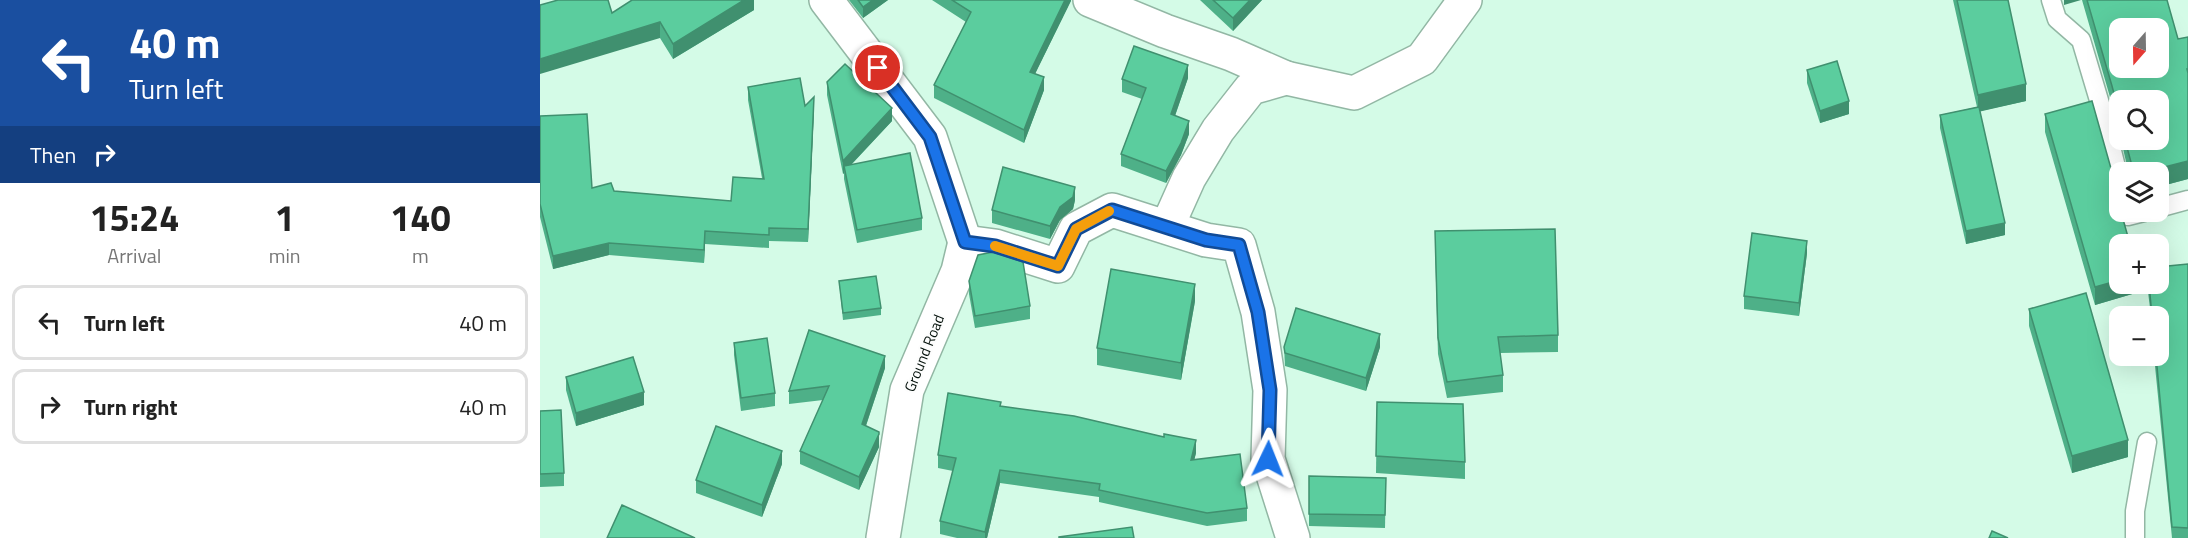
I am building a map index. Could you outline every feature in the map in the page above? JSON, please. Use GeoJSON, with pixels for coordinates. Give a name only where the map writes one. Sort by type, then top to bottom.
{"type":"FeatureCollection","features":[{"type":"Feature","properties":{"kind":"street"},"geometry":{"type":"LineString","coordinates":[[826,0],[930,137],[965,242],[995,246],[1058,266],[1076,229],[1112,210],[1206,240],[1239,245],[1258,312],[1270,390],[1268,459],[1293,538]]}},
{"type":"Feature","properties":{"kind":"street"},"geometry":{"type":"LineString","coordinates":[[1090,0],[1165,31],[1231,54],[1286,78],[1354,93],[1422,59],[1465,0]]}},
{"type":"Feature","properties":{"kind":"street"},"geometry":{"type":"LineString","coordinates":[[1167,227],[1189,178],[1218,130],[1251,88],[1286,78]]}},
{"type":"Feature","properties":{"kind":"street","name":"Ground Road"},"geometry":{"type":"LineString","coordinates":[[882,538],[907,390],[958,271],[965,242]]}},
{"type":"Feature","properties":{"kind":"lane"},"geometry":{"type":"LineString","coordinates":[[2051,0],[2057,19],[2081,40],[2115,162]]}},
{"type":"Feature","properties":{"kind":"lane"},"geometry":{"type":"LineString","coordinates":[[2169,205],[2188,200]]}},
{"type":"Feature","properties":{"kind":"lane"},"geometry":{"type":"LineString","coordinates":[[2135,538],[2135,511],[2147,442]]}},
{"type":"Feature","properties":{"kind":"building"},"geometry":{"type":"Polygon","coordinates":[[[558,0],[608,0],[612,13],[632,0],[744,0],[673,44],[660,22],[540,59],[540,5],[558,0]]]}},
{"type":"Feature","properties":{"kind":"building"},"geometry":{"type":"Polygon","coordinates":[[[858,0],[873,0],[863,7],[858,0]]]}},
{"type":"Feature","properties":{"kind":"building"},"geometry":{"type":"Polygon","coordinates":[[[952,0],[1065,0],[1030,72],[1044,77],[1024,130],[934,85],[971,12],[952,0]]]}},
{"type":"Feature","properties":{"kind":"building"},"geometry":{"type":"Polygon","coordinates":[[[1213,0],[1250,0],[1233,18],[1213,0]]]}},
{"type":"Feature","properties":{"kind":"building"},"geometry":{"type":"Polygon","coordinates":[[[1957,0],[2008,0],[2026,84],[1978,95],[1957,0]]]}},
{"type":"Feature","properties":{"kind":"building"},"geometry":{"type":"Polygon","coordinates":[[[2087,0],[2167,0],[2178,39],[2188,37],[2188,161],[2169,166],[2169,162],[2131,162],[2128,150],[2169,150],[2169,90],[2113,90],[2110,78],[2169,78],[2169,18],[2109,18],[2109,76],[2087,0]]]}},
{"type":"Feature","properties":{"kind":"building"},"geometry":{"type":"Polygon","coordinates":[[[1134,46],[1188,65],[1171,114],[1189,121],[1181,143],[1166,171],[1121,154],[1146,88],[1122,79],[1134,46]]]}},
{"type":"Feature","properties":{"kind":"building"},"geometry":{"type":"Polygon","coordinates":[[[1837,61],[1849,101],[1820,111],[1807,70],[1837,61]]]}},
{"type":"Feature","properties":{"kind":"building"},"geometry":{"type":"Polygon","coordinates":[[[845,64],[892,108],[843,161],[827,82],[845,64]]]}},
{"type":"Feature","properties":{"kind":"building"},"geometry":{"type":"Polygon","coordinates":[[[800,78],[805,106],[814,97],[808,229],[769,228],[769,235],[705,231],[704,250],[609,243],[553,256],[540,204],[540,116],[587,114],[592,188],[611,183],[614,191],[731,201],[733,177],[764,179],[748,87],[800,78]]]}},
{"type":"Feature","properties":{"kind":"building"},"geometry":{"type":"Polygon","coordinates":[[[2092,101],[2109,162],[2109,222],[2124,222],[2127,234],[2109,234],[2109,283],[2095,287],[2045,114],[2092,101]]]}},
{"type":"Feature","properties":{"kind":"building"},"geometry":{"type":"Polygon","coordinates":[[[1979,107],[2005,223],[1966,231],[1940,115],[1979,107]]]}},
{"type":"Feature","properties":{"kind":"building"},"geometry":{"type":"Polygon","coordinates":[[[910,153],[922,218],[857,230],[844,166],[910,153]]]}},
{"type":"Feature","properties":{"kind":"building"},"geometry":{"type":"Polygon","coordinates":[[[1003,167],[1075,187],[1073,197],[1060,207],[1050,226],[992,210],[1003,167]]]}},
{"type":"Feature","properties":{"kind":"building"},"geometry":{"type":"Polygon","coordinates":[[[1555,229],[1558,335],[1498,337],[1503,375],[1447,382],[1438,338],[1435,231],[1555,229]]]}},
{"type":"Feature","properties":{"kind":"building"},"geometry":{"type":"Polygon","coordinates":[[[1752,233],[1807,241],[1799,303],[1744,296],[1752,233]]]}},
{"type":"Feature","properties":{"kind":"building"},"geometry":{"type":"Polygon","coordinates":[[[993,252],[1023,262],[1030,306],[975,316],[969,281],[978,255],[993,252]]]}},
{"type":"Feature","properties":{"kind":"building"},"geometry":{"type":"Polygon","coordinates":[[[2188,264],[2188,528],[2172,527],[2157,366],[2169,366],[2169,306],[2151,306],[2150,294],[2169,294],[2169,266],[2188,264]]]}},
{"type":"Feature","properties":{"kind":"building"},"geometry":{"type":"Polygon","coordinates":[[[1111,269],[1195,284],[1181,363],[1097,348],[1111,269]]]}},
{"type":"Feature","properties":{"kind":"building"},"geometry":{"type":"Polygon","coordinates":[[[876,276],[881,308],[843,313],[839,281],[876,276]]]}},
{"type":"Feature","properties":{"kind":"building"},"geometry":{"type":"Polygon","coordinates":[[[2086,293],[2128,440],[2072,456],[2029,309],[2086,293]]]}},
{"type":"Feature","properties":{"kind":"building"},"geometry":{"type":"Polygon","coordinates":[[[1296,308],[1380,334],[1366,378],[1285,353],[1284,347],[1296,308]]]}},
{"type":"Feature","properties":{"kind":"building"},"geometry":{"type":"Polygon","coordinates":[[[809,330],[885,356],[862,424],[879,434],[859,477],[800,451],[829,386],[789,391],[809,330]]]}},
{"type":"Feature","properties":{"kind":"building"},"geometry":{"type":"Polygon","coordinates":[[[767,338],[775,393],[741,398],[734,343],[767,338]]]}},
{"type":"Feature","properties":{"kind":"building"},"geometry":{"type":"Polygon","coordinates":[[[633,357],[644,392],[576,413],[566,377],[633,357]]]}},
{"type":"Feature","properties":{"kind":"building"},"geometry":{"type":"Polygon","coordinates":[[[948,393],[1001,402],[1000,406],[1074,416],[1164,437],[1164,434],[1196,440],[1191,460],[1240,454],[1247,508],[1207,513],[1099,490],[1100,484],[1000,470],[985,532],[940,521],[956,458],[938,455],[948,393]]]}},
{"type":"Feature","properties":{"kind":"building"},"geometry":{"type":"Polygon","coordinates":[[[1377,402],[1463,404],[1465,462],[1376,456],[1377,402]]]}},
{"type":"Feature","properties":{"kind":"building"},"geometry":{"type":"Polygon","coordinates":[[[561,410],[564,473],[540,474],[540,411],[561,410]]]}},
{"type":"Feature","properties":{"kind":"building"},"geometry":{"type":"Polygon","coordinates":[[[716,426],[782,451],[762,505],[696,480],[716,426]]]}},
{"type":"Feature","properties":{"kind":"building"},"geometry":{"type":"Polygon","coordinates":[[[1309,476],[1386,478],[1385,515],[1309,514],[1309,476]]]}},
{"type":"Feature","properties":{"kind":"building"},"geometry":{"type":"Polygon","coordinates":[[[622,505],[695,538],[607,538],[622,505]]]}},
{"type":"Feature","properties":{"kind":"building"},"geometry":{"type":"Polygon","coordinates":[[[1132,527],[1134,538],[1059,538],[1059,537],[1132,527]]]}},
{"type":"Feature","properties":{"kind":"building"},"geometry":{"type":"Polygon","coordinates":[[[1992,531],[2008,538],[1989,538],[1992,531]]]}},
{"type":"Feature","properties":{"kind":"slow traffic"},"geometry":{"type":"LineString","coordinates":[[995,246],[1058,266],[1076,229],[1109,211]]}},
{"type":"Feature","properties":{"kind":"route"},"geometry":{"type":"LineString","coordinates":[[878,68],[930,137],[965,242],[995,246],[1058,266],[1076,229],[1112,210],[1206,240],[1239,245],[1258,312],[1270,390],[1268,459]]}}]}
